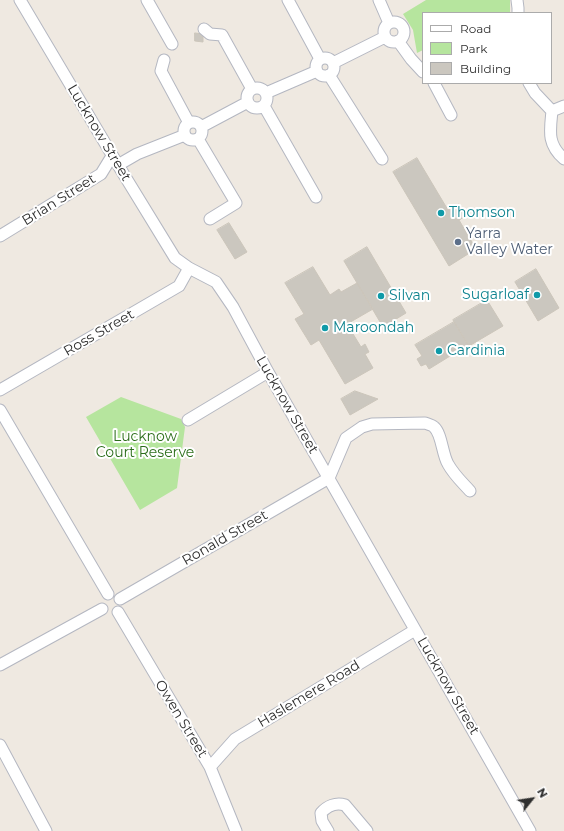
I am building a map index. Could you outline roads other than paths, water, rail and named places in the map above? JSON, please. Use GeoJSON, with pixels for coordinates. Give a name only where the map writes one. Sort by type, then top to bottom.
{"type":"FeatureCollection","features":[{"type":"Feature","properties":{"kind":"street","name":"Lucknow Street"},"geometry":{"type":"LineString","coordinates":[[20,0],[115,161],[175,258],[189,268],[216,282],[238,317],[530,831]]}},
{"type":"Feature","properties":{"kind":"street"},"geometry":{"type":"LineString","coordinates":[[147,0],[172,44]]}},
{"type":"Feature","properties":{"kind":"street"},"geometry":{"type":"LineString","coordinates":[[288,0],[320,59]]}},
{"type":"Feature","properties":{"kind":"street"},"geometry":{"type":"LineString","coordinates":[[379,0],[389,23]]}},
{"type":"Feature","properties":{"kind":"street"},"geometry":{"type":"LineString","coordinates":[[517,0],[518,12]]}},
{"type":"Feature","properties":{"kind":"street"},"geometry":{"type":"LineString","coordinates":[[384,37],[384,29],[389,23]]}},
{"type":"Feature","properties":{"kind":"street"},"geometry":{"type":"LineString","coordinates":[[384,37],[390,42],[398,41],[403,35],[403,28],[397,23],[389,23]]}},
{"type":"Feature","properties":{"kind":"street"},"geometry":{"type":"LineString","coordinates":[[204,30],[210,34],[222,34],[252,89]]}},
{"type":"Feature","properties":{"kind":"street"},"geometry":{"type":"LineString","coordinates":[[333,63],[384,37]]}},
{"type":"Feature","properties":{"kind":"street"},"geometry":{"type":"LineString","coordinates":[[398,41],[422,71]]}},
{"type":"Feature","properties":{"kind":"street"},"geometry":{"type":"LineString","coordinates":[[328,58],[333,63],[333,70],[329,75],[322,75],[317,71],[316,64],[320,59],[328,58]]}},
{"type":"Feature","properties":{"kind":"street"},"geometry":{"type":"LineString","coordinates":[[164,60],[161,71],[189,124]]}},
{"type":"Feature","properties":{"kind":"street"},"geometry":{"type":"LineString","coordinates":[[266,93],[317,71]]}},
{"type":"Feature","properties":{"kind":"street"},"geometry":{"type":"LineString","coordinates":[[329,75],[382,159]]}},
{"type":"Feature","properties":{"kind":"street"},"geometry":{"type":"LineString","coordinates":[[435,84],[451,115]]}},
{"type":"Feature","properties":{"kind":"street"},"geometry":{"type":"LineString","coordinates":[[530,84],[535,93],[552,111],[550,134],[553,146],[564,159]]}},
{"type":"Feature","properties":{"kind":"street"},"geometry":{"type":"LineString","coordinates":[[258,88],[266,93],[268,100],[264,106],[257,108],[253,107],[248,102],[247,95],[252,89],[258,88]]}},
{"type":"Feature","properties":{"kind":"street"},"geometry":{"type":"LineString","coordinates":[[201,127],[248,102]]}},
{"type":"Feature","properties":{"kind":"street"},"geometry":{"type":"LineString","coordinates":[[264,106],[316,197]]}},
{"type":"Feature","properties":{"kind":"street"},"geometry":{"type":"LineString","coordinates":[[552,111],[564,106]]}},
{"type":"Feature","properties":{"kind":"street"},"geometry":{"type":"LineString","coordinates":[[196,123],[201,127],[202,134],[198,139],[192,140],[185,135],[184,130],[189,124],[196,123]]}},
{"type":"Feature","properties":{"kind":"street"},"geometry":{"type":"LineString","coordinates":[[115,161],[185,135]]}},
{"type":"Feature","properties":{"kind":"street"},"geometry":{"type":"LineString","coordinates":[[198,139],[236,203],[210,219]]}},
{"type":"Feature","properties":{"kind":"street","name":"Brian Street"},"geometry":{"type":"LineString","coordinates":[[0,236],[101,174],[115,161]]}},
{"type":"Feature","properties":{"kind":"street","name":"Ross Street"},"geometry":{"type":"LineString","coordinates":[[0,390],[179,286],[189,268]]}},
{"type":"Feature","properties":{"kind":"street"},"geometry":{"type":"LineString","coordinates":[[188,420],[268,372]]}},
{"type":"Feature","properties":{"kind":"street"},"geometry":{"type":"LineString","coordinates":[[0,410],[108,594]]}},
{"type":"Feature","properties":{"kind":"street"},"geometry":{"type":"LineString","coordinates":[[329,478],[346,438],[362,427],[372,424],[425,423],[433,426],[438,432],[448,465],[454,474],[470,490]]}},
{"type":"Feature","properties":{"kind":"street","name":"Ronald Street"},"geometry":{"type":"LineString","coordinates":[[120,599],[329,478]]}},
{"type":"Feature","properties":{"kind":"street"},"geometry":{"type":"LineString","coordinates":[[108,594],[115,595],[120,599],[122,606],[115,614],[108,614],[102,609],[101,605],[103,599],[108,594]]}},
{"type":"Feature","properties":{"kind":"street"},"geometry":{"type":"LineString","coordinates":[[0,665],[102,609]]}},
{"type":"Feature","properties":{"kind":"street","name":"Owen Street"},"geometry":{"type":"LineString","coordinates":[[118,612],[210,767],[236,831]]}},
{"type":"Feature","properties":{"kind":"street","name":"Haslemere Road"},"geometry":{"type":"LineString","coordinates":[[210,767],[235,739],[415,630]]}},
{"type":"Feature","properties":{"kind":"street"},"geometry":{"type":"LineString","coordinates":[[0,745],[46,831]]}},
{"type":"Feature","properties":{"kind":"street"},"geometry":{"type":"LineString","coordinates":[[328,831],[322,821],[322,813],[328,807],[341,804],[345,806],[367,831]]}},
{"type":"Feature","properties":{"kind":"place","name":"Thomson"},"geometry":{"type":"Point","coordinates":[441,213]}},
{"type":"Feature","properties":{"kind":"place","name":"Yarra Valley Water"},"geometry":{"type":"Point","coordinates":[458,242]}},
{"type":"Feature","properties":{"kind":"place","name":"Sugarloaf"},"geometry":{"type":"Point","coordinates":[537,295]}},
{"type":"Feature","properties":{"kind":"place","name":"Silvan"},"geometry":{"type":"Point","coordinates":[381,296]}},
{"type":"Feature","properties":{"kind":"place","name":"Maroondah"},"geometry":{"type":"Point","coordinates":[325,328]}},
{"type":"Feature","properties":{"kind":"place","name":"Cardinia"},"geometry":{"type":"Point","coordinates":[439,351]}},
{"type":"Feature","properties":{"kind":"park label","name":"Lucknow Court Reserve"},"geometry":{"type":"Point","coordinates":[145,446]}}]}
